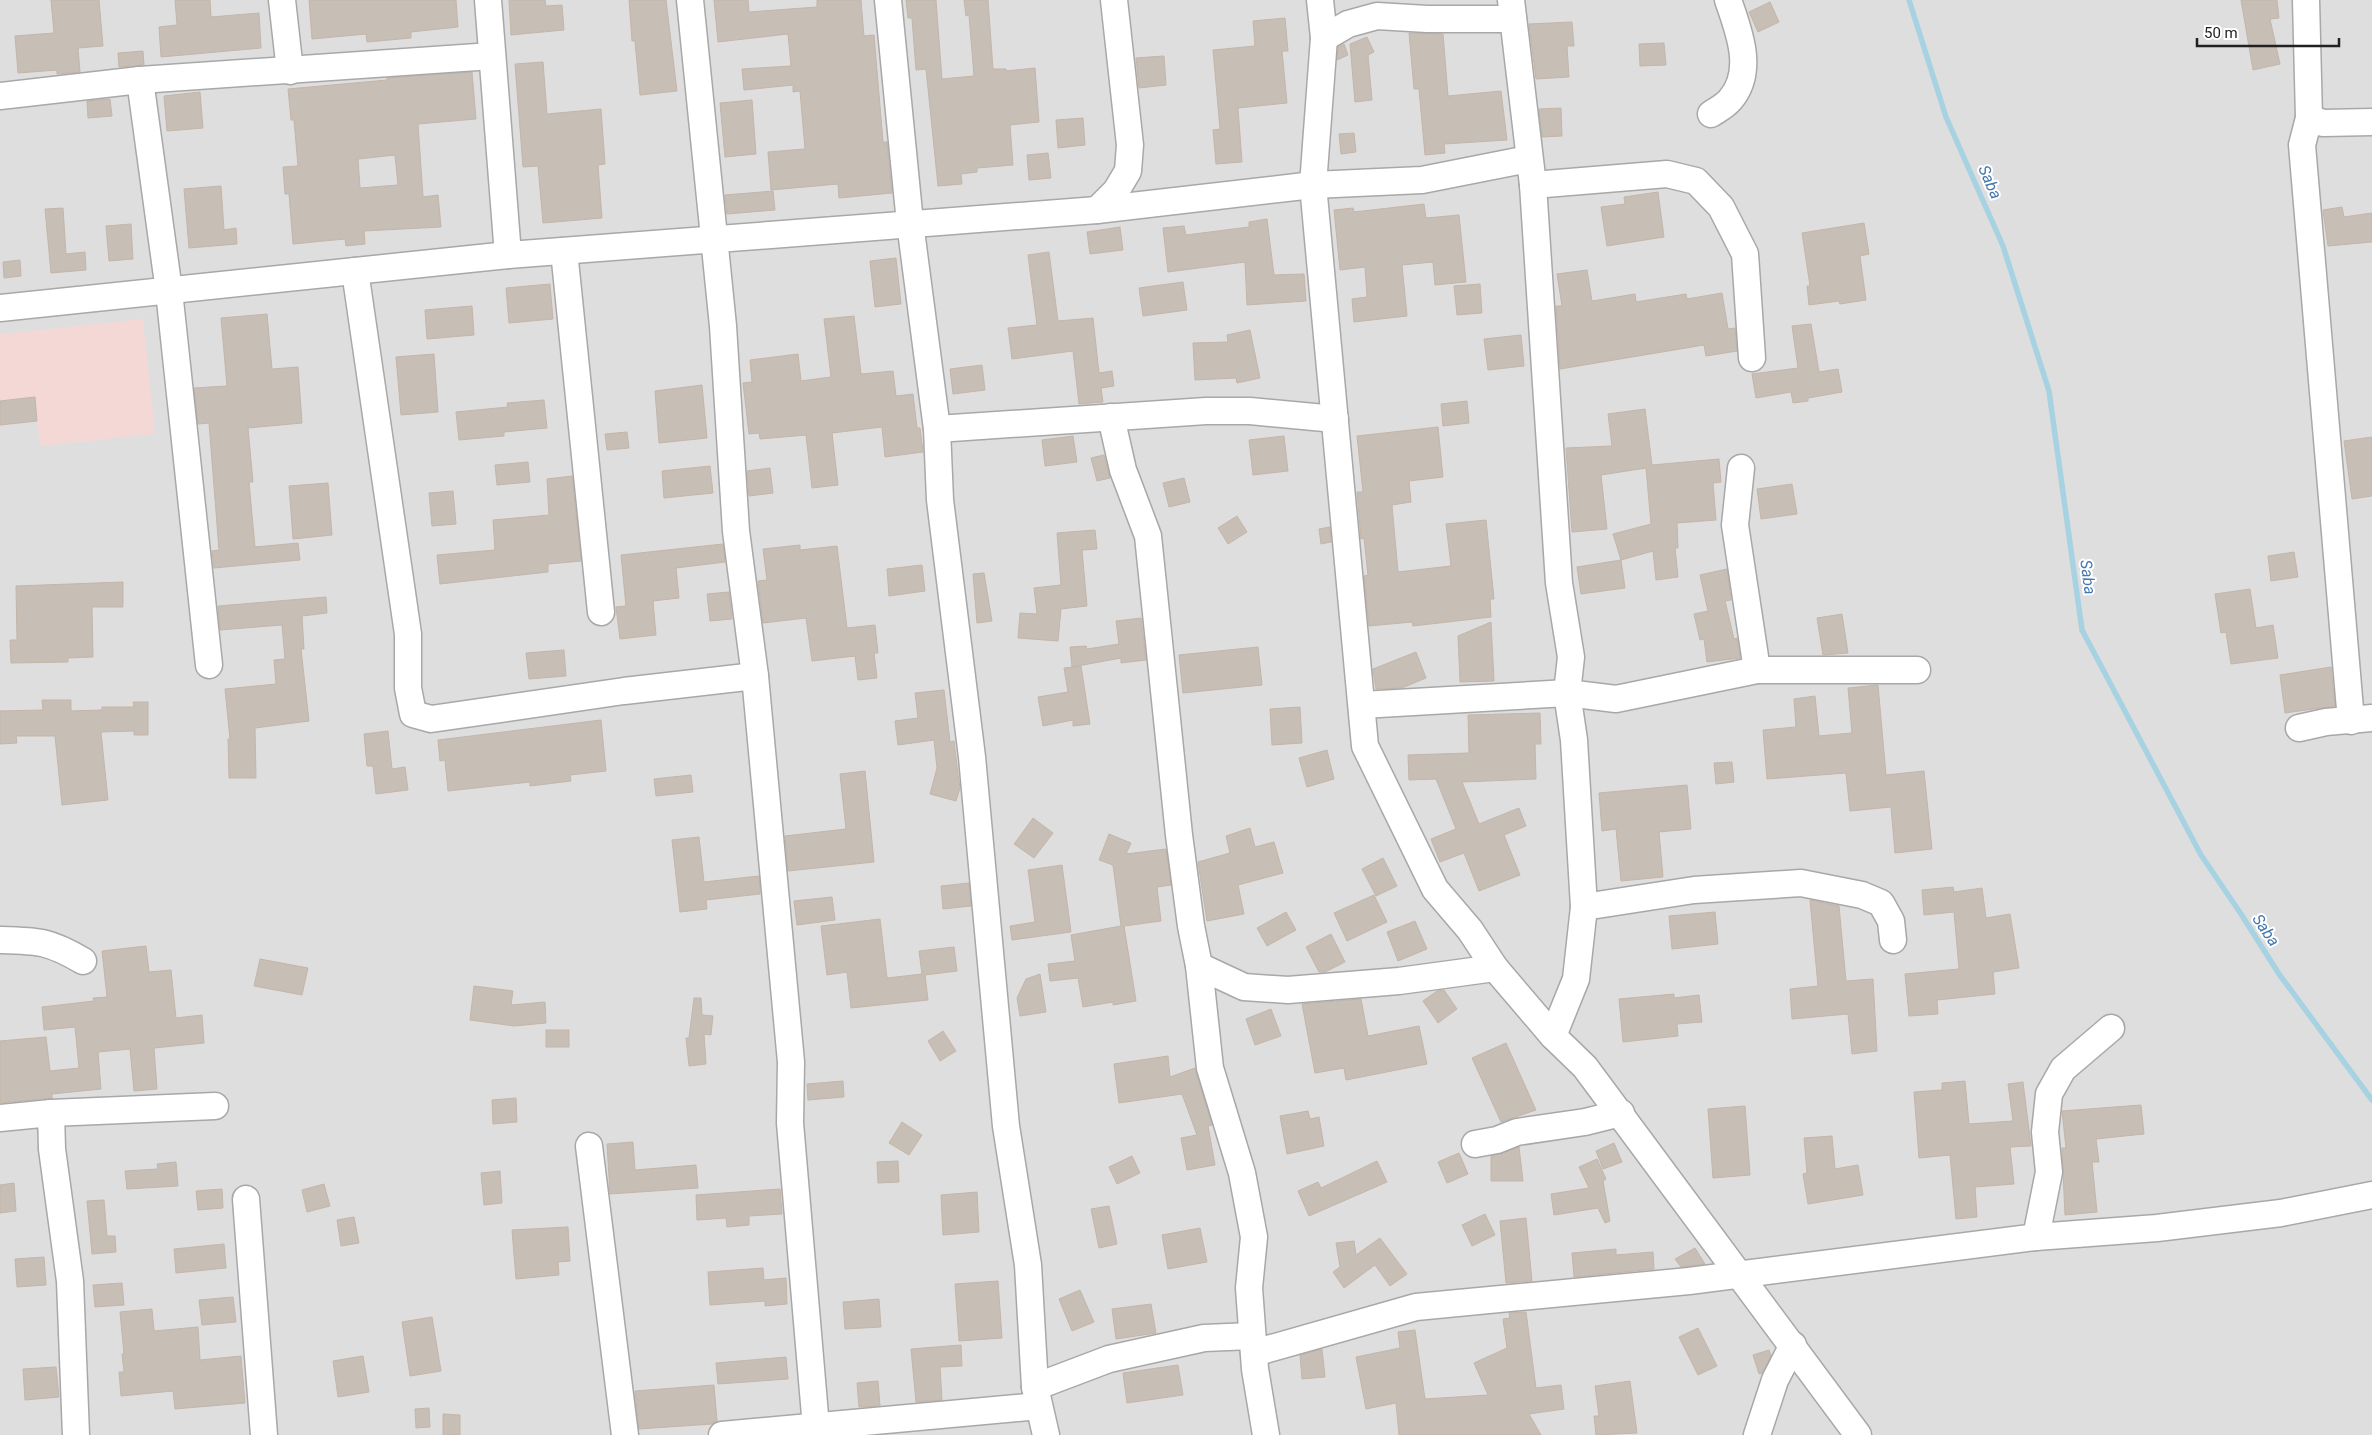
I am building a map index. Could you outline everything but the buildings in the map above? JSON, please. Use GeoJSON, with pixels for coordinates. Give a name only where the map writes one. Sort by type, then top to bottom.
{"type":"FeatureCollection","features":[{"type":"Feature","properties":{"kind":"street"},"geometry":{"type":"LineString","coordinates":[[282,0],[290,71]]}},
{"type":"Feature","properties":{"kind":"street"},"geometry":{"type":"LineString","coordinates":[[488,0],[508,255]]}},
{"type":"Feature","properties":{"kind":"street"},"geometry":{"type":"LineString","coordinates":[[690,0],[723,326],[736,531],[755,676],[791,1062],[790,1123],[816,1427]]}},
{"type":"Feature","properties":{"kind":"street"},"geometry":{"type":"LineString","coordinates":[[888,0],[910,223],[937,429],[941,510],[972,757],[1006,1126],[1028,1265],[1037,1397],[1046,1435]]}},
{"type":"Feature","properties":{"kind":"street"},"geometry":{"type":"LineString","coordinates":[[1097,210],[1116,191],[1128,171],[1130,145],[1114,0]]}},
{"type":"Feature","properties":{"kind":"street"},"geometry":{"type":"LineString","coordinates":[[1320,0],[1324,38],[1313,185],[1365,746],[1435,889],[1470,930],[1495,968],[1553,1036],[1585,1067],[1621,1113],[1683,1202],[1740,1274],[1858,1435]]}},
{"type":"Feature","properties":{"kind":"street"},"geometry":{"type":"LineString","coordinates":[[1711,114],[1730,101],[1740,83],[1744,65],[1736,25],[1728,0]]}},
{"type":"Feature","properties":{"kind":"street"},"geometry":{"type":"LineString","coordinates":[[2298,728],[2326,722],[2362,719],[2302,145],[2309,118],[2306,0]]}},
{"type":"Feature","properties":{"kind":"street"},"geometry":{"type":"LineString","coordinates":[[1324,38],[1348,24],[1377,16],[1427,19],[1512,9],[1528,159],[1533,185],[1559,583],[1571,657],[1567,693],[1574,740],[1584,907],[1576,979],[1553,1036]]}},
{"type":"Feature","properties":{"kind":"street"},"geometry":{"type":"LineString","coordinates":[[0,96],[140,80],[492,56]]}},
{"type":"Feature","properties":{"kind":"street"},"geometry":{"type":"LineString","coordinates":[[140,80],[170,291],[209,665]]}},
{"type":"Feature","properties":{"kind":"street"},"geometry":{"type":"LineString","coordinates":[[2309,118],[2323,123],[2372,122]]}},
{"type":"Feature","properties":{"kind":"street"},"geometry":{"type":"LineString","coordinates":[[0,308],[508,255],[1097,210],[1313,185],[1422,180],[1528,159]]}},
{"type":"Feature","properties":{"kind":"street"},"geometry":{"type":"LineString","coordinates":[[1533,185],[1667,174],[1696,181],[1721,207],[1745,254],[1752,358]]}},
{"type":"Feature","properties":{"kind":"street"},"geometry":{"type":"LineString","coordinates":[[564,252],[601,612]]}},
{"type":"Feature","properties":{"kind":"street"},"geometry":{"type":"LineString","coordinates":[[355,271],[408,634],[408,688],[413,714],[431,719],[755,676]]}},
{"type":"Feature","properties":{"kind":"street"},"geometry":{"type":"LineString","coordinates":[[937,429],[1206,411],[1250,411],[1335,419]]}},
{"type":"Feature","properties":{"kind":"street"},"geometry":{"type":"LineString","coordinates":[[1111,417],[1123,470],[1148,536],[1179,835],[1191,926],[1199,966],[1210,1068],[1242,1173],[1254,1237],[1249,1288],[1254,1369],[1266,1435]]}},
{"type":"Feature","properties":{"kind":"street"},"geometry":{"type":"LineString","coordinates":[[1741,468],[1735,525],[1757,670]]}},
{"type":"Feature","properties":{"kind":"street"},"geometry":{"type":"LineString","coordinates":[[1362,705],[1567,693],[1616,698],[1757,670],[1917,670]]}},
{"type":"Feature","properties":{"kind":"street"},"geometry":{"type":"LineString","coordinates":[[1584,907],[1694,890],[1801,883],[1862,895],[1881,902],[1891,921],[1893,940]]}},
{"type":"Feature","properties":{"kind":"street"},"geometry":{"type":"LineString","coordinates":[[0,940],[35,941],[58,946],[83,961]]}},
{"type":"Feature","properties":{"kind":"street"},"geometry":{"type":"LineString","coordinates":[[1199,966],[1244,986],[1288,990],[1399,982],[1495,968]]}},
{"type":"Feature","properties":{"kind":"street"},"geometry":{"type":"LineString","coordinates":[[2036,1237],[2049,1172],[2045,1132],[2049,1094],[2063,1069],[2111,1028]]}},
{"type":"Feature","properties":{"kind":"street"},"geometry":{"type":"LineString","coordinates":[[0,1118],[51,1113],[215,1106]]}},
{"type":"Feature","properties":{"kind":"street"},"geometry":{"type":"LineString","coordinates":[[51,1113],[52,1149],[70,1281],[76,1435]]}},
{"type":"Feature","properties":{"kind":"street"},"geometry":{"type":"LineString","coordinates":[[1475,1144],[1497,1140],[1517,1132],[1585,1122],[1621,1113]]}},
{"type":"Feature","properties":{"kind":"street"},"geometry":{"type":"LineString","coordinates":[[590,1146],[625,1435]]}},
{"type":"Feature","properties":{"kind":"street"},"geometry":{"type":"LineString","coordinates":[[722,1435],[816,1427],[1037,1397],[1109,1360],[1204,1338],[1253,1345],[1416,1307],[1689,1281],[2036,1237],[2157,1228],[2281,1213],[2372,1195]]}},
{"type":"Feature","properties":{"kind":"street"},"geometry":{"type":"LineString","coordinates":[[246,1199],[264,1435]]}},
{"type":"Feature","properties":{"kind":"street"},"geometry":{"type":"LineString","coordinates":[[1757,1435],[1775,1380],[1793,1345]]}},
{"type":"Feature","properties":{"kind":"shaded area"},"geometry":{"type":"Polygon","coordinates":[[[0,0],[2372,0],[2372,1435],[0,1435],[0,0]]]}},
{"type":"Feature","properties":{"kind":"shaded area"},"geometry":{"type":"Polygon","coordinates":[[[143,319],[155,434],[40,446],[35,398],[0,401],[0,334],[143,319]]]}},
{"type":"Feature","properties":{"kind":"waterway","name":"Saba"},"geometry":{"type":"LineString","coordinates":[[1909,0],[1946,117],[2003,246],[2049,391],[2082,630],[2201,855],[2279,974],[2372,1100]]}}]}
